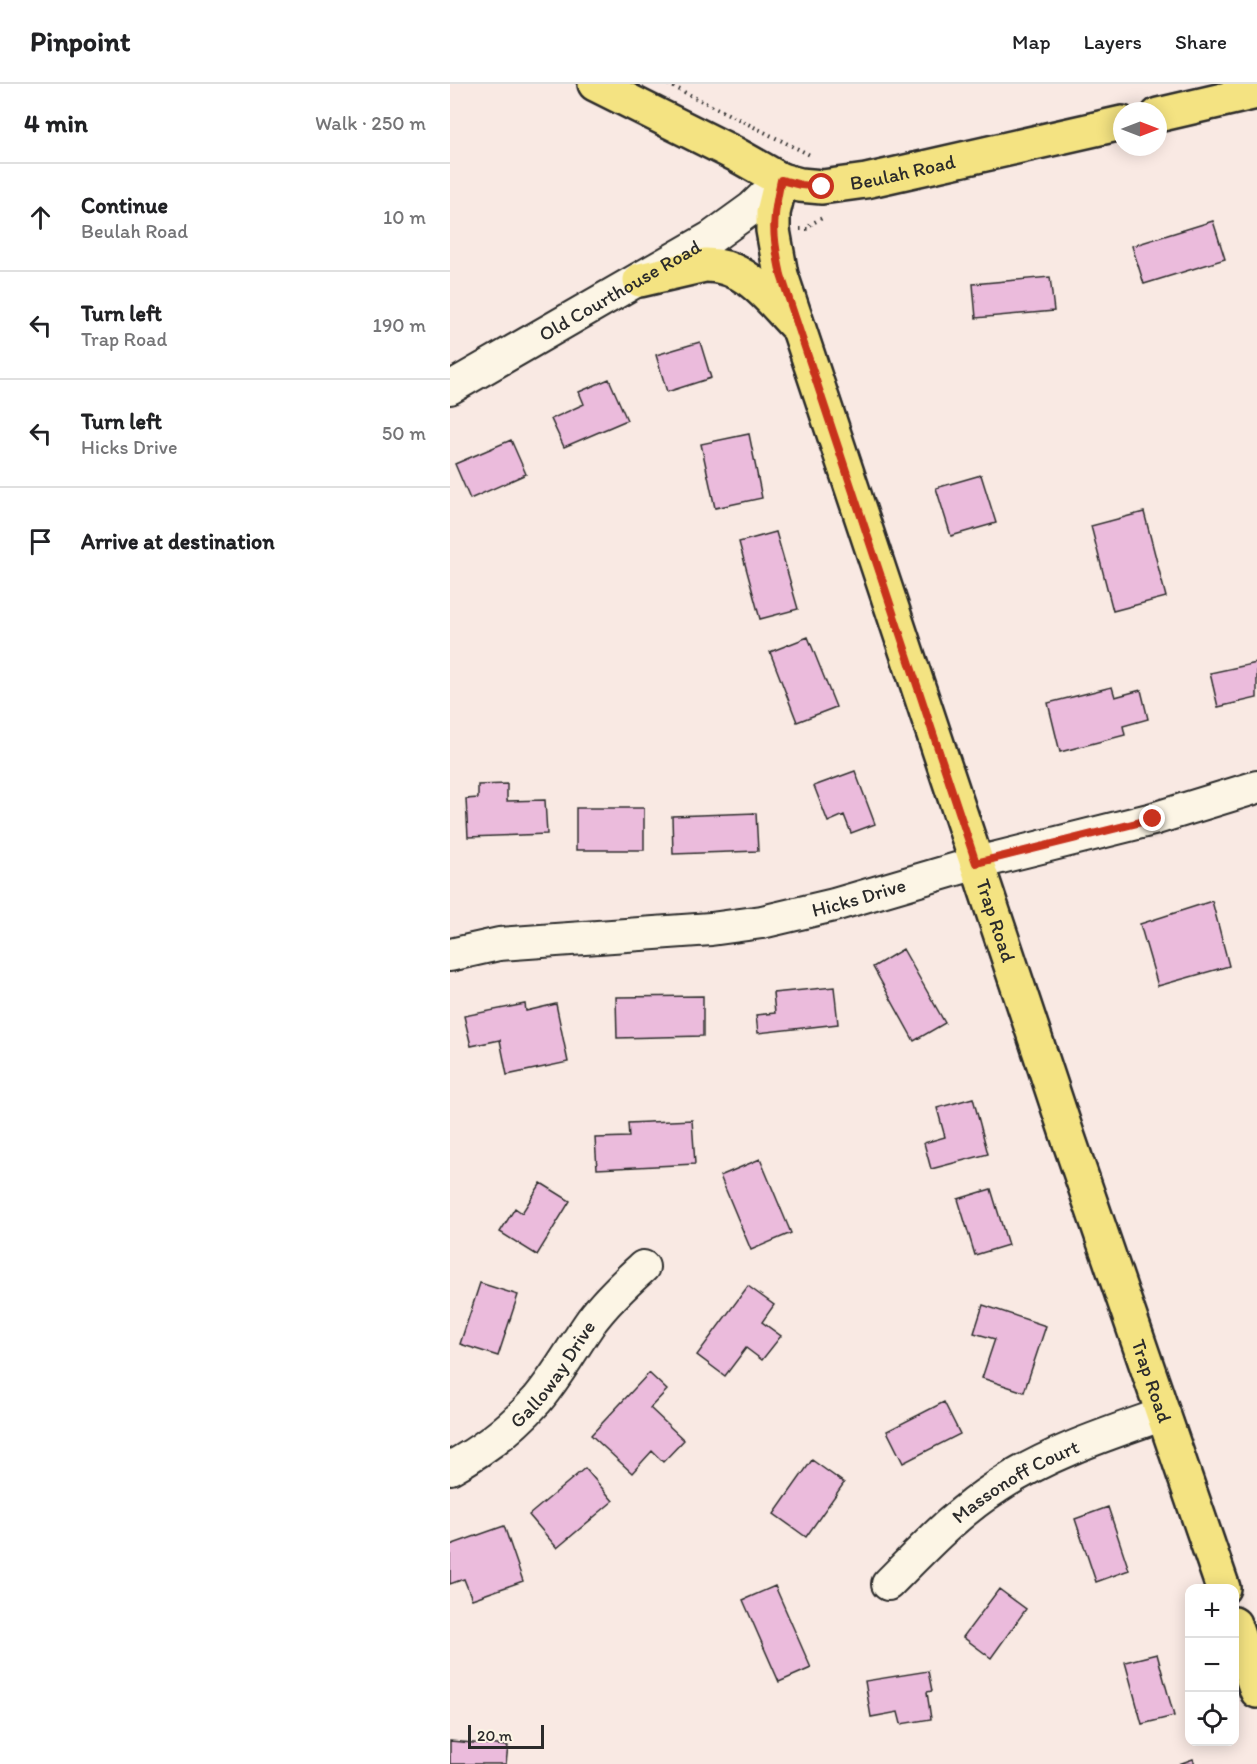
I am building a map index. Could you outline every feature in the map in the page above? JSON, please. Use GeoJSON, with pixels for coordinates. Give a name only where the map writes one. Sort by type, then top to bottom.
{"type":"FeatureCollection","features":[{"type":"Feature","properties":{"kind":"main road","name":"Beulah Road"},"geometry":{"type":"LineString","coordinates":[[595,84],[735,154],[781,180],[801,185],[822,187],[866,181],[1113,140]]}},
{"type":"Feature","properties":{"kind":"main road"},"geometry":{"type":"LineString","coordinates":[[1167,113],[1257,92]]}},
{"type":"Feature","properties":{"kind":"main road","name":"Trap Road"},"geometry":{"type":"LineString","coordinates":[[781,180],[773,213],[773,237],[781,275],[1068,1137],[1222,1584]]}},
{"type":"Feature","properties":{"kind":"main road"},"geometry":{"type":"LineString","coordinates":[[640,280],[705,265],[732,269],[751,280],[799,329]]}},
{"type":"Feature","properties":{"kind":"main road"},"geometry":{"type":"LineString","coordinates":[[1239,1638],[1257,1691]]}},
{"type":"Feature","properties":{"kind":"street","name":"Old Courthouse Road"},"geometry":{"type":"LineString","coordinates":[[450,388],[728,227],[781,180]]}},
{"type":"Feature","properties":{"kind":"street","name":"Hicks Drive"},"geometry":{"type":"LineString","coordinates":[[450,956],[499,944],[711,929],[762,922],[834,905],[976,863],[1103,832],[1257,787]]}},
{"type":"Feature","properties":{"kind":"street","name":"Galloway Drive"},"geometry":{"type":"LineString","coordinates":[[450,1468],[470,1457],[506,1430],[536,1401],[564,1366],[591,1321],[616,1291],[643,1267]]}},
{"type":"Feature","properties":{"kind":"street","name":"Massonoff Court"},"geometry":{"type":"LineString","coordinates":[[888,1584],[958,1515],[996,1487],[1039,1462],[1083,1443],[1164,1414]]}},
{"type":"Feature","properties":{"kind":"path"},"geometry":{"type":"LineString","coordinates":[[773,237],[808,229],[821,218],[830,216]]}},
{"type":"Feature","properties":{"kind":"building"},"geometry":{"type":"Polygon","coordinates":[[[1213,221],[1225,259],[1144,284],[1132,246],[1213,221]]]}},
{"type":"Feature","properties":{"kind":"building"},"geometry":{"type":"Polygon","coordinates":[[[1050,277],[1054,311],[976,318],[973,284],[1050,277]]]}},
{"type":"Feature","properties":{"kind":"building"},"geometry":{"type":"Polygon","coordinates":[[[700,342],[711,378],[667,392],[656,355],[700,342]]]}},
{"type":"Feature","properties":{"kind":"building"},"geometry":{"type":"Polygon","coordinates":[[[609,379],[627,420],[564,447],[551,419],[584,404],[579,392],[609,379]]]}},
{"type":"Feature","properties":{"kind":"building"},"geometry":{"type":"Polygon","coordinates":[[[749,434],[762,498],[715,508],[701,444],[749,434]]]}},
{"type":"Feature","properties":{"kind":"building"},"geometry":{"type":"Polygon","coordinates":[[[511,440],[526,474],[470,499],[455,464],[511,440]]]}},
{"type":"Feature","properties":{"kind":"building"},"geometry":{"type":"Polygon","coordinates":[[[981,475],[996,523],[951,536],[936,488],[981,475]]]}},
{"type":"Feature","properties":{"kind":"building"},"geometry":{"type":"Polygon","coordinates":[[[1144,512],[1166,597],[1113,611],[1091,526],[1144,512]]]}},
{"type":"Feature","properties":{"kind":"building"},"geometry":{"type":"Polygon","coordinates":[[[776,532],[798,609],[760,619],[739,542],[776,532]]]}},
{"type":"Feature","properties":{"kind":"building"},"geometry":{"type":"Polygon","coordinates":[[[808,637],[836,707],[797,722],[770,652],[808,637]]]}},
{"type":"Feature","properties":{"kind":"building"},"geometry":{"type":"Polygon","coordinates":[[[1257,663],[1257,698],[1218,707],[1210,673],[1257,663]]]}},
{"type":"Feature","properties":{"kind":"building"},"geometry":{"type":"Polygon","coordinates":[[[1112,687],[1115,697],[1141,690],[1148,719],[1123,726],[1125,735],[1060,752],[1048,703],[1112,687]]]}},
{"type":"Feature","properties":{"kind":"building"},"geometry":{"type":"Polygon","coordinates":[[[855,771],[875,824],[851,833],[844,815],[828,822],[814,786],[855,771]]]}},
{"type":"Feature","properties":{"kind":"building"},"geometry":{"type":"Polygon","coordinates":[[[507,784],[507,801],[545,800],[547,834],[468,837],[466,799],[478,798],[478,785],[507,784]]]}},
{"type":"Feature","properties":{"kind":"building"},"geometry":{"type":"Polygon","coordinates":[[[576,808],[644,808],[644,850],[576,850],[576,808]]]}},
{"type":"Feature","properties":{"kind":"building"},"geometry":{"type":"Polygon","coordinates":[[[756,813],[758,851],[673,854],[672,816],[756,813]]]}},
{"type":"Feature","properties":{"kind":"building"},"geometry":{"type":"Polygon","coordinates":[[[1212,901],[1229,966],[1158,986],[1140,924],[1212,901]]]}},
{"type":"Feature","properties":{"kind":"building"},"geometry":{"type":"Polygon","coordinates":[[[903,949],[945,1023],[914,1041],[873,967],[903,949]]]}},
{"type":"Feature","properties":{"kind":"building"},"geometry":{"type":"Polygon","coordinates":[[[834,987],[838,1024],[758,1033],[756,1015],[775,1013],[773,993],[834,987]]]}},
{"type":"Feature","properties":{"kind":"building"},"geometry":{"type":"Polygon","coordinates":[[[703,996],[703,1036],[617,1038],[616,997],[703,996]]]}},
{"type":"Feature","properties":{"kind":"building"},"geometry":{"type":"Polygon","coordinates":[[[525,1004],[526,1011],[556,1004],[568,1062],[507,1075],[500,1040],[471,1046],[464,1016],[525,1004]]]}},
{"type":"Feature","properties":{"kind":"building"},"geometry":{"type":"Polygon","coordinates":[[[973,1098],[988,1154],[931,1169],[924,1143],[945,1137],[937,1108],[973,1098]]]}},
{"type":"Feature","properties":{"kind":"building"},"geometry":{"type":"Polygon","coordinates":[[[692,1120],[695,1164],[597,1169],[595,1138],[629,1137],[628,1123],[692,1120]]]}},
{"type":"Feature","properties":{"kind":"building"},"geometry":{"type":"Polygon","coordinates":[[[760,1159],[791,1233],[751,1250],[720,1176],[760,1159]]]}},
{"type":"Feature","properties":{"kind":"building"},"geometry":{"type":"Polygon","coordinates":[[[541,1183],[570,1201],[537,1255],[500,1232],[515,1208],[522,1213],[541,1183]]]}},
{"type":"Feature","properties":{"kind":"building"},"geometry":{"type":"Polygon","coordinates":[[[991,1189],[1008,1245],[975,1255],[958,1199],[991,1189]]]}},
{"type":"Feature","properties":{"kind":"building"},"geometry":{"type":"Polygon","coordinates":[[[480,1283],[518,1295],[498,1356],[460,1344],[480,1283]]]}},
{"type":"Feature","properties":{"kind":"building"},"geometry":{"type":"Polygon","coordinates":[[[748,1286],[774,1305],[762,1322],[781,1336],[762,1360],[746,1348],[725,1376],[697,1355],[748,1286]]]}},
{"type":"Feature","properties":{"kind":"building"},"geometry":{"type":"Polygon","coordinates":[[[983,1305],[1046,1326],[1024,1392],[982,1378],[995,1339],[974,1333],[983,1305]]]}},
{"type":"Feature","properties":{"kind":"building"},"geometry":{"type":"Polygon","coordinates":[[[649,1373],[667,1390],[650,1408],[684,1440],[663,1462],[652,1451],[632,1473],[591,1435],[649,1373]]]}},
{"type":"Feature","properties":{"kind":"building"},"geometry":{"type":"Polygon","coordinates":[[[944,1402],[960,1434],[903,1463],[887,1431],[944,1402]]]}},
{"type":"Feature","properties":{"kind":"building"},"geometry":{"type":"Polygon","coordinates":[[[812,1460],[844,1483],[806,1537],[774,1514],[812,1460]]]}},
{"type":"Feature","properties":{"kind":"building"},"geometry":{"type":"Polygon","coordinates":[[[585,1468],[613,1501],[557,1548],[529,1515],[585,1468]]]}},
{"type":"Feature","properties":{"kind":"building"},"geometry":{"type":"Polygon","coordinates":[[[1108,1507],[1129,1570],[1096,1582],[1075,1519],[1108,1507]]]}},
{"type":"Feature","properties":{"kind":"building"},"geometry":{"type":"Polygon","coordinates":[[[504,1526],[523,1581],[472,1599],[464,1579],[450,1584],[450,1545],[504,1526]]]}},
{"type":"Feature","properties":{"kind":"building"},"geometry":{"type":"Polygon","coordinates":[[[775,1586],[811,1668],[779,1682],[743,1600],[775,1586]]]}},
{"type":"Feature","properties":{"kind":"building"},"geometry":{"type":"Polygon","coordinates":[[[999,1589],[1026,1609],[991,1658],[963,1637],[999,1589]]]}},
{"type":"Feature","properties":{"kind":"building"},"geometry":{"type":"Polygon","coordinates":[[[1157,1654],[1174,1716],[1142,1724],[1125,1662],[1157,1654]]]}},
{"type":"Feature","properties":{"kind":"building"},"geometry":{"type":"Polygon","coordinates":[[[928,1671],[932,1691],[927,1692],[931,1719],[901,1724],[898,1712],[871,1717],[865,1681],[928,1671]]]}},
{"type":"Feature","properties":{"kind":"building"},"geometry":{"type":"Polygon","coordinates":[[[450,1741],[508,1746],[506,1764],[450,1764],[450,1741]]]}},
{"type":"Feature","properties":{"kind":"building"},"geometry":{"type":"Polygon","coordinates":[[[1193,1759],[1195,1764],[1179,1764],[1193,1759]]]}},
{"type":"Feature","properties":{"kind":"route"},"geometry":{"type":"LineString","coordinates":[[822,187],[781,180],[773,213],[775,246],[781,275],[976,863],[1153,819]]}}]}
